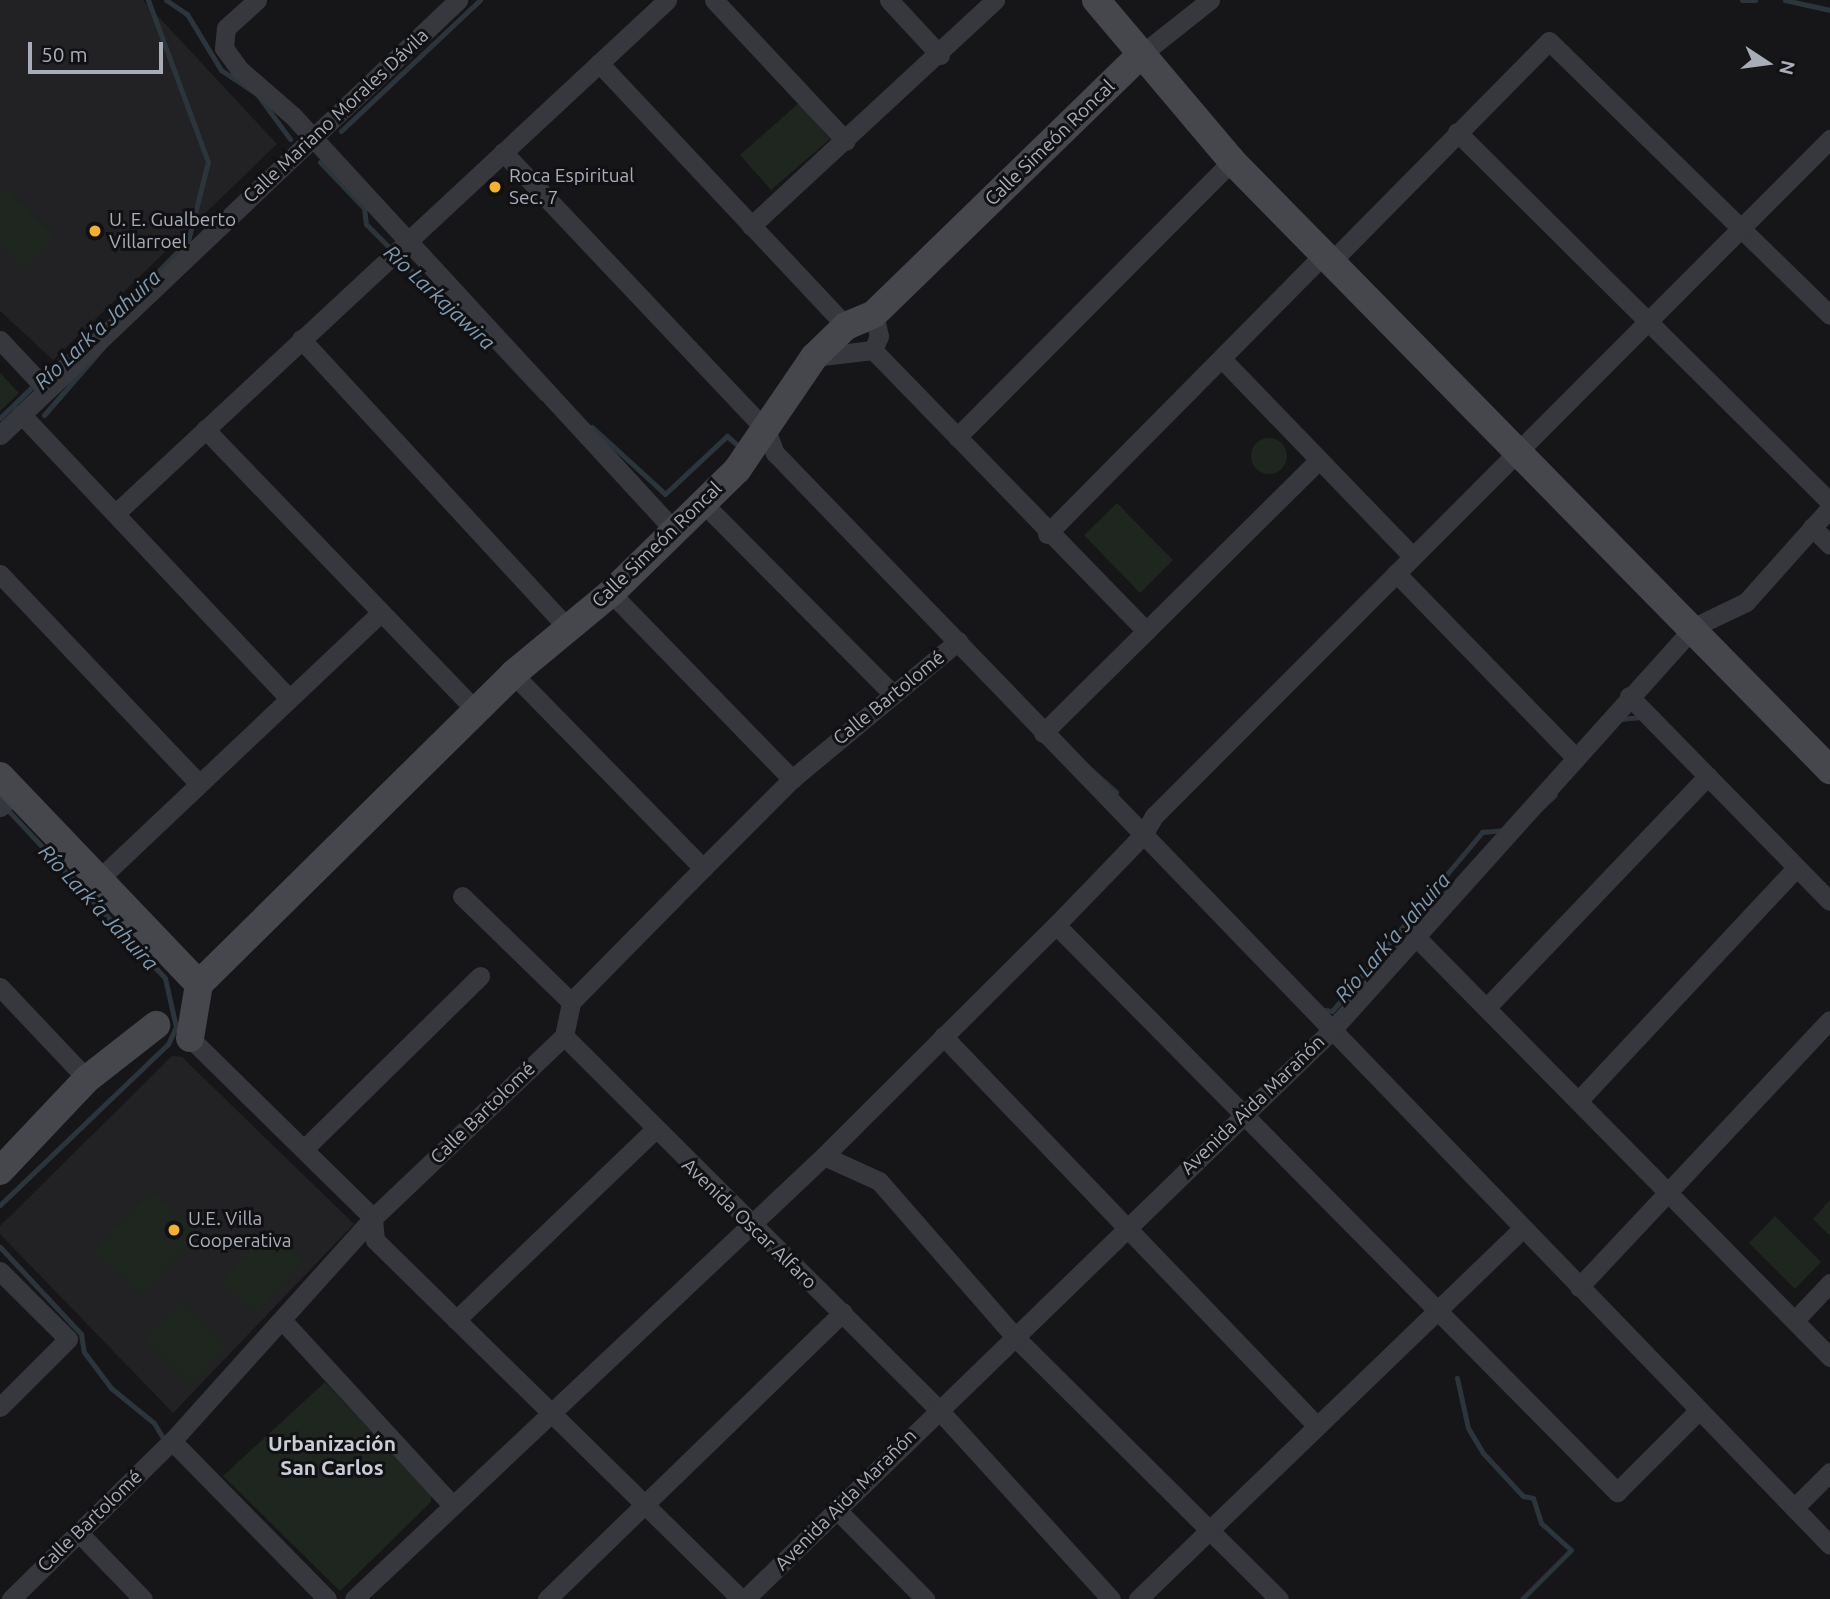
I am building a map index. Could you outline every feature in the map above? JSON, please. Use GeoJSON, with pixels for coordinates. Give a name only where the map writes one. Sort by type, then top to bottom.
{"type":"FeatureCollection","features":[{"type":"Feature","properties":{"kind":"street"},"geometry":{"type":"LineString","coordinates":[[257,0],[226,28],[224,48],[673,529]]}},
{"type":"Feature","properties":{"kind":"street","name":"Calle Mariano Morales Dávila"},"geometry":{"type":"LineString","coordinates":[[0,435],[458,0]]}},
{"type":"Feature","properties":{"kind":"street"},"geometry":{"type":"LineString","coordinates":[[116,513],[667,0]]}},
{"type":"Feature","properties":{"kind":"street"},"geometry":{"type":"LineString","coordinates":[[714,0],[845,141]]}},
{"type":"Feature","properties":{"kind":"street"},"geometry":{"type":"LineString","coordinates":[[889,0],[940,55]]}},
{"type":"Feature","properties":{"kind":"street"},"geometry":{"type":"LineString","coordinates":[[751,226],[940,55],[995,0]]}},
{"type":"Feature","properties":{"kind":"street"},"geometry":{"type":"LineString","coordinates":[[1096,0],[1138,57],[1232,161],[1694,627],[1830,770]]}},
{"type":"Feature","properties":{"kind":"street"},"geometry":{"type":"LineString","coordinates":[[1138,57],[1210,0]]}},
{"type":"Feature","properties":{"kind":"street"},"geometry":{"type":"LineString","coordinates":[[1047,534],[1222,359],[1549,41],[1830,315]]}},
{"type":"Feature","properties":{"kind":"street","name":"Calle Simeón Roncal"},"geometry":{"type":"LineString","coordinates":[[199,984],[513,674],[611,593],[701,501],[750,456],[814,357],[846,326],[874,313],[1138,57]]}},
{"type":"Feature","properties":{"kind":"street"},"geometry":{"type":"LineString","coordinates":[[599,64],[846,326]]}},
{"type":"Feature","properties":{"kind":"street"},"geometry":{"type":"LineString","coordinates":[[1457,132],[1647,324],[1830,502]]}},
{"type":"Feature","properties":{"kind":"street"},"geometry":{"type":"LineString","coordinates":[[354,1599],[451,1504],[824,1156],[1056,925],[1143,835],[1154,816],[1830,139]]}},
{"type":"Feature","properties":{"kind":"street"},"geometry":{"type":"LineString","coordinates":[[503,152],[766,430],[775,453],[1830,1545]]}},
{"type":"Feature","properties":{"kind":"street"},"geometry":{"type":"LineString","coordinates":[[957,437],[1232,161]]}},
{"type":"Feature","properties":{"kind":"street"},"geometry":{"type":"LineString","coordinates":[[873,350],[879,336],[874,313]]}},
{"type":"Feature","properties":{"kind":"street"},"geometry":{"type":"LineString","coordinates":[[301,339],[567,627]]}},
{"type":"Feature","properties":{"kind":"street"},"geometry":{"type":"LineString","coordinates":[[0,341],[47,390]]}},
{"type":"Feature","properties":{"kind":"street"},"geometry":{"type":"LineString","coordinates":[[873,350],[1047,534],[1146,631]]}},
{"type":"Feature","properties":{"kind":"street"},"geometry":{"type":"LineString","coordinates":[[814,357],[873,350]]}},
{"type":"Feature","properties":{"kind":"street"},"geometry":{"type":"LineString","coordinates":[[1222,359],[1412,556]]}},
{"type":"Feature","properties":{"kind":"street"},"geometry":{"type":"LineString","coordinates":[[21,414],[288,697]]}},
{"type":"Feature","properties":{"kind":"street"},"geometry":{"type":"LineString","coordinates":[[205,429],[476,711]]}},
{"type":"Feature","properties":{"kind":"street"},"geometry":{"type":"LineString","coordinates":[[1043,733],[1319,460]]}},
{"type":"Feature","properties":{"kind":"street"},"geometry":{"type":"LineString","coordinates":[[701,501],[890,691]]}},
{"type":"Feature","properties":{"kind":"street","name":"Avenida Aida Marañón"},"geometry":{"type":"LineString","coordinates":[[743,1599],[938,1409],[1017,1339],[1241,1114],[1332,1030],[1629,696],[1694,627],[1746,602],[1830,508]]}},
{"type":"Feature","properties":{"kind":"street"},"geometry":{"type":"LineString","coordinates":[[1812,527],[1830,545]]}},
{"type":"Feature","properties":{"kind":"street"},"geometry":{"type":"LineString","coordinates":[[1396,573],[1576,758]]}},
{"type":"Feature","properties":{"kind":"street"},"geometry":{"type":"LineString","coordinates":[[0,574],[198,783]]}},
{"type":"Feature","properties":{"kind":"street"},"geometry":{"type":"LineString","coordinates":[[611,593],[792,779]]}},
{"type":"Feature","properties":{"kind":"street"},"geometry":{"type":"LineString","coordinates":[[99,880],[288,697],[381,612]]}},
{"type":"Feature","properties":{"kind":"street","name":"Calle Bartolomé"},"geometry":{"type":"LineString","coordinates":[[571,1002],[792,779],[890,691],[916,681],[958,641]]}},
{"type":"Feature","properties":{"kind":"street"},"geometry":{"type":"LineString","coordinates":[[513,674],[703,868]]}},
{"type":"Feature","properties":{"kind":"street"},"geometry":{"type":"LineString","coordinates":[[1629,696],[1830,901]]}},
{"type":"Feature","properties":{"kind":"street"},"geometry":{"type":"LineString","coordinates":[[1794,732],[1830,743]]}},
{"type":"Feature","properties":{"kind":"street"},"geometry":{"type":"LineString","coordinates":[[1486,1008],[1708,776]]}},
{"type":"Feature","properties":{"kind":"street"},"geometry":{"type":"LineString","coordinates":[[5,792],[99,880],[199,984],[190,1038],[373,1218],[375,1240],[743,1599]]}},
{"type":"Feature","properties":{"kind":"street"},"geometry":{"type":"LineString","coordinates":[[1578,1101],[1797,867]]}},
{"type":"Feature","properties":{"kind":"street"},"geometry":{"type":"LineString","coordinates":[[462,896],[571,1002],[564,1036]]}},
{"type":"Feature","properties":{"kind":"street"},"geometry":{"type":"LineString","coordinates":[[1056,925],[1434,1312],[1617,1492],[1699,1410]]}},
{"type":"Feature","properties":{"kind":"street"},"geometry":{"type":"LineString","coordinates":[[1416,937],[1830,1357]]}},
{"type":"Feature","properties":{"kind":"street"},"geometry":{"type":"LineString","coordinates":[[304,1149],[480,975]]}},
{"type":"Feature","properties":{"kind":"street"},"geometry":{"type":"LineString","coordinates":[[0,987],[87,1079]]}},
{"type":"Feature","properties":{"kind":"street"},"geometry":{"type":"LineString","coordinates":[[1579,1287],[1830,1020]]}},
{"type":"Feature","properties":{"kind":"street"},"geometry":{"type":"LineString","coordinates":[[0,1171],[87,1079],[156,1025]]}},
{"type":"Feature","properties":{"kind":"street","name":"Calle Bartolomé"},"geometry":{"type":"LineString","coordinates":[[12,1599],[172,1441],[373,1218],[564,1036]]}},
{"type":"Feature","properties":{"kind":"street","name":"Avenida Oscar Alfaro"},"geometry":{"type":"LineString","coordinates":[[564,1036],[748,1227],[843,1312],[938,1409],[1111,1599]]}},
{"type":"Feature","properties":{"kind":"street"},"geometry":{"type":"LineString","coordinates":[[943,1036],[1317,1426]]}},
{"type":"Feature","properties":{"kind":"street"},"geometry":{"type":"LineString","coordinates":[[456,1320],[653,1131]]}},
{"type":"Feature","properties":{"kind":"street"},"geometry":{"type":"LineString","coordinates":[[824,1156],[879,1181],[1017,1339],[1279,1599]]}},
{"type":"Feature","properties":{"kind":"street"},"geometry":{"type":"LineString","coordinates":[[1138,1599],[1211,1532],[1522,1229]]}},
{"type":"Feature","properties":{"kind":"street"},"geometry":{"type":"LineString","coordinates":[[0,1271],[68,1339],[0,1407]]}},
{"type":"Feature","properties":{"kind":"street"},"geometry":{"type":"LineString","coordinates":[[1794,1320],[1830,1283]]}},
{"type":"Feature","properties":{"kind":"street"},"geometry":{"type":"LineString","coordinates":[[547,1599],[843,1312]]}},
{"type":"Feature","properties":{"kind":"street"},"geometry":{"type":"LineString","coordinates":[[282,1320],[451,1504]]}},
{"type":"Feature","properties":{"kind":"street"},"geometry":{"type":"LineString","coordinates":[[172,1441],[327,1599]]}},
{"type":"Feature","properties":{"kind":"street"},"geometry":{"type":"LineString","coordinates":[[1794,1508],[1830,1472]]}},
{"type":"Feature","properties":{"kind":"street"},"geometry":{"type":"LineString","coordinates":[[836,1509],[925,1599]]}},
{"type":"Feature","properties":{"kind":"street"},"geometry":{"type":"LineString","coordinates":[[78,1532],[143,1599]]}},
{"type":"Feature","properties":{"kind":"shaded area","name":"U. E. Gualberto Villarroel"},"geometry":{"type":"Polygon","coordinates":[[[0,0],[143,0],[277,144],[53,360],[0,311],[0,0]]]}},
{"type":"Feature","properties":{"kind":"shaded area"},"geometry":{"type":"Polygon","coordinates":[[[799,103],[830,139],[771,190],[740,155],[799,103]]]}},
{"type":"Feature","properties":{"kind":"shaded area"},"geometry":{"type":"Polygon","coordinates":[[[6,188],[55,238],[24,269],[0,245],[0,194],[6,188]]]}},
{"type":"Feature","properties":{"kind":"shaded area"},"geometry":{"type":"Polygon","coordinates":[[[0,373],[19,393],[0,411],[0,373]]]}},
{"type":"Feature","properties":{"kind":"shaded area"},"geometry":{"type":"Polygon","coordinates":[[[1269,438],[1282,443],[1287,456],[1282,469],[1269,474],[1256,469],[1251,456],[1256,443],[1269,438]]]}},
{"type":"Feature","properties":{"kind":"shaded area"},"geometry":{"type":"Polygon","coordinates":[[[1117,503],[1173,560],[1140,593],[1084,535],[1117,503]]]}},
{"type":"Feature","properties":{"kind":"shaded area","name":"U.E. Villa Cooperativa"},"geometry":{"type":"Polygon","coordinates":[[[172,1056],[182,1057],[354,1224],[173,1413],[0,1234],[0,1226],[172,1056]]]}},
{"type":"Feature","properties":{"kind":"shaded area"},"geometry":{"type":"Polygon","coordinates":[[[151,1190],[199,1235],[141,1297],[93,1251],[151,1190]]]}},
{"type":"Feature","properties":{"kind":"shaded area"},"geometry":{"type":"Polygon","coordinates":[[[1830,1200],[1830,1236],[1813,1219],[1830,1200]]]}},
{"type":"Feature","properties":{"kind":"shaded area"},"geometry":{"type":"Polygon","coordinates":[[[1775,1216],[1821,1262],[1795,1289],[1749,1243],[1775,1216]]]}},
{"type":"Feature","properties":{"kind":"shaded area"},"geometry":{"type":"Polygon","coordinates":[[[271,1228],[305,1259],[255,1315],[220,1284],[271,1228]]]}},
{"type":"Feature","properties":{"kind":"shaded area"},"geometry":{"type":"Polygon","coordinates":[[[182,1300],[228,1346],[191,1385],[144,1338],[182,1300]]]}},
{"type":"Feature","properties":{"kind":"shaded area"},"geometry":{"type":"Polygon","coordinates":[[[325,1382],[431,1494],[431,1502],[340,1591],[223,1476],[325,1382]]]}},
{"type":"Feature","properties":{"kind":"waterway","name":"Río Lark’a Jahuira"},"geometry":{"type":"LineString","coordinates":[[127,303],[188,241],[208,162],[148,0]]}},
{"type":"Feature","properties":{"kind":"waterway","name":"Río Lark’a Jahuira"},"geometry":{"type":"LineString","coordinates":[[166,0],[187,14],[221,70],[257,94],[290,139]]}},
{"type":"Feature","properties":{"kind":"waterway","name":"Río Lark’a Jahuira"},"geometry":{"type":"LineString","coordinates":[[341,131],[480,0]]}},
{"type":"Feature","properties":{"kind":"waterway","name":"Río Lark’a Jahuira"},"geometry":{"type":"LineString","coordinates":[[1742,0],[1755,0]]}},
{"type":"Feature","properties":{"kind":"waterway","name":"Río Lark’a Jahuira"},"geometry":{"type":"LineString","coordinates":[[1785,0],[1830,10]]}},
{"type":"Feature","properties":{"kind":"waterway","name":"Río Larkajawira"},"geometry":{"type":"LineString","coordinates":[[320,162],[364,208],[366,224],[392,250]]}},
{"type":"Feature","properties":{"kind":"waterway","name":"Río Larkajawira"},"geometry":{"type":"LineString","coordinates":[[398,259],[474,325]]}},
{"type":"Feature","properties":{"kind":"waterway","name":"Río Lark’a Jahuira"},"geometry":{"type":"LineString","coordinates":[[42,377],[114,318]]}},
{"type":"Feature","properties":{"kind":"waterway","name":"Río Larkajawira"},"geometry":{"type":"LineString","coordinates":[[485,337],[542,398]]}},
{"type":"Feature","properties":{"kind":"waterway","name":"Río Larkajawira"},"geometry":{"type":"LineString","coordinates":[[44,415],[106,344]]}},
{"type":"Feature","properties":{"kind":"waterway","name":"Río Lark’a Jahuira"},"geometry":{"type":"LineString","coordinates":[[0,418],[35,384]]}},
{"type":"Feature","properties":{"kind":"waterway","name":"Río Larkajawira"},"geometry":{"type":"LineString","coordinates":[[592,427],[665,494],[727,436],[741,448]]}},
{"type":"Feature","properties":{"kind":"waterway","name":"Río Lark’a Jahuira"},"geometry":{"type":"LineString","coordinates":[[1621,719],[1641,717]]}},
{"type":"Feature","properties":{"kind":"waterway","name":"Río Lark’a Jahuira"},"geometry":{"type":"LineString","coordinates":[[1081,761],[1116,792]]}},
{"type":"Feature","properties":{"kind":"waterway","name":"Río Lark’a Jahuira"},"geometry":{"type":"LineString","coordinates":[[1530,818],[1555,795]]}},
{"type":"Feature","properties":{"kind":"waterway","name":"Río Lark’a Jahuira"},"geometry":{"type":"LineString","coordinates":[[0,1205],[168,1044],[176,1027],[165,978],[6,808]]}},
{"type":"Feature","properties":{"kind":"waterway","name":"Río Lark’a Jahuira"},"geometry":{"type":"LineString","coordinates":[[1325,1010],[1332,1011],[1482,832],[1503,830]]}},
{"type":"Feature","properties":{"kind":"waterway","name":"Río Lark’a Jahuira"},"geometry":{"type":"LineString","coordinates":[[0,1247],[81,1334],[84,1352],[111,1388],[154,1423],[166,1443]]}},
{"type":"Feature","properties":{"kind":"waterway","name":"Río Larkajawira"},"geometry":{"type":"LineString","coordinates":[[1457,1378],[1468,1428],[1483,1453],[1523,1496],[1533,1498],[1541,1523],[1571,1550],[1522,1599]]}},
{"type":"Feature","properties":{"kind":"place","name":"Roca Espiritual Sec. 7"},"geometry":{"type":"Point","coordinates":[495,187]}},
{"type":"Feature","properties":{"kind":"place","name":"U. E. Gualberto Villarroel"},"geometry":{"type":"Point","coordinates":[95,231]}},
{"type":"Feature","properties":{"kind":"place","name":"U.E. Villa Cooperativa"},"geometry":{"type":"Point","coordinates":[174,1230]}},
{"type":"Feature","properties":{"kind":"district","name":"Urbanización San Carlos"},"geometry":{"type":"Point","coordinates":[332,1455]}}]}
